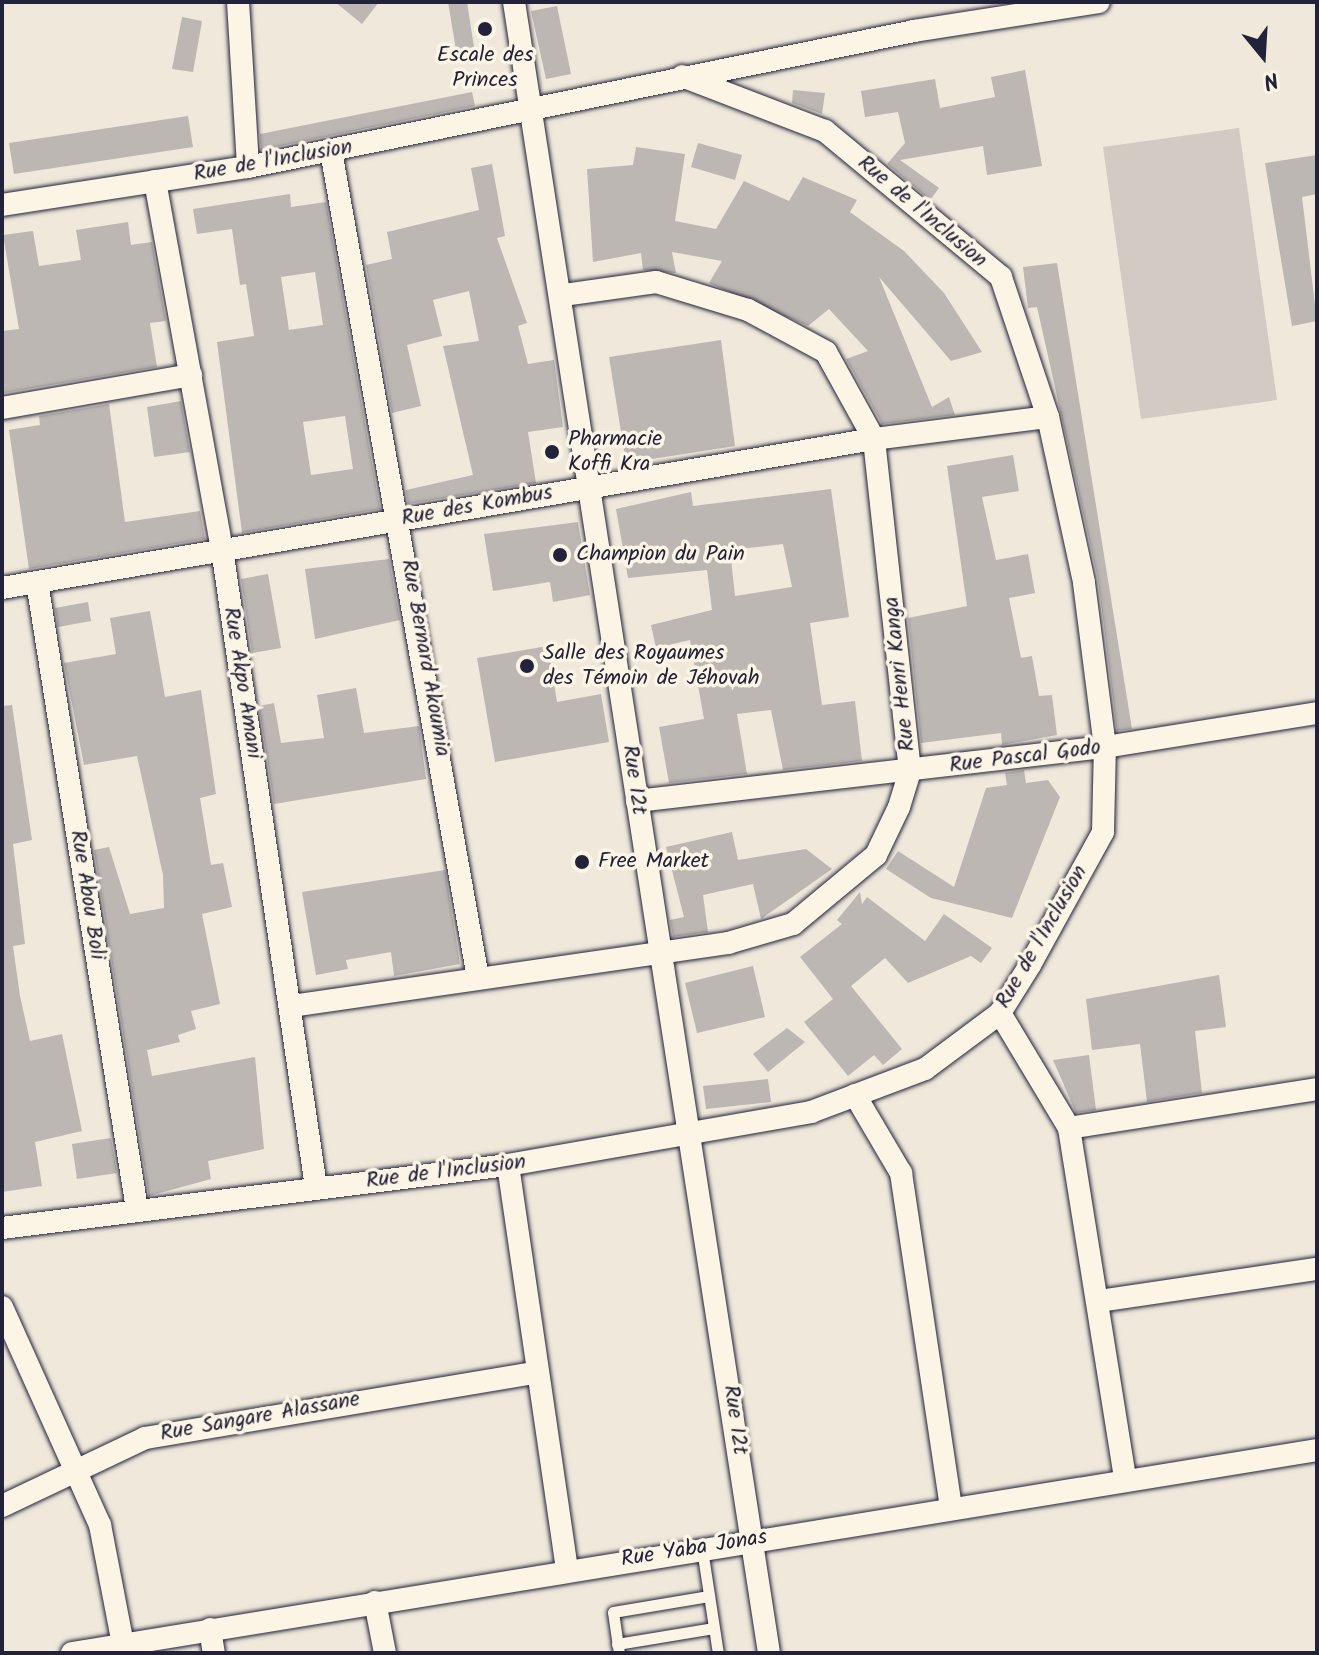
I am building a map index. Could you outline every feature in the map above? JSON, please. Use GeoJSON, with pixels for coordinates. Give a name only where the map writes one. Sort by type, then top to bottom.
{"type":"FeatureCollection","features":[{"type":"Feature","properties":{"kind":"street"},"geometry":{"type":"LineString","coordinates":[[238,2],[248,167]]}},
{"type":"Feature","properties":{"kind":"street","name":"Rue I2t"},"geometry":{"type":"LineString","coordinates":[[514,2],[563,295],[637,801],[769,1653]]}},
{"type":"Feature","properties":{"kind":"street","name":"Rue de l'Inclusion"},"geometry":{"type":"LineString","coordinates":[[2,205],[331,151],[531,112],[682,76],[1020,8],[1099,2]]}},
{"type":"Feature","properties":{"kind":"street","name":"Rue de l'Inclusion"},"geometry":{"type":"LineString","coordinates":[[2,1228],[508,1165],[690,1138],[855,1095],[925,1069],[1000,1013],[1103,832],[1105,747],[1084,582],[1048,417],[1001,277],[825,131],[682,76]]}},
{"type":"Feature","properties":{"kind":"street","name":"Rue Bernard Akoumia"},"geometry":{"type":"LineString","coordinates":[[331,151],[400,520],[478,978]]}},
{"type":"Feature","properties":{"kind":"street","name":"Rue Akpo Amani"},"geometry":{"type":"LineString","coordinates":[[155,181],[222,549],[316,1187]]}},
{"type":"Feature","properties":{"kind":"street","name":"Rue Henri Kanga"},"geometry":{"type":"LineString","coordinates":[[291,1006],[660,952],[793,924],[876,855],[910,771],[874,439],[826,352],[748,310],[656,282],[563,295]]}},
{"type":"Feature","properties":{"kind":"street"},"geometry":{"type":"LineString","coordinates":[[2,408],[191,375]]}},
{"type":"Feature","properties":{"kind":"street","name":"Rue des Kombus"},"geometry":{"type":"LineString","coordinates":[[2,588],[874,439],[1048,417]]}},
{"type":"Feature","properties":{"kind":"street","name":"Rue Abou Boli"},"geometry":{"type":"LineString","coordinates":[[37,582],[137,1209]]}},
{"type":"Feature","properties":{"kind":"street","name":"Rue Pascal Godo"},"geometry":{"type":"LineString","coordinates":[[637,801],[1105,747],[1317,713]]}},
{"type":"Feature","properties":{"kind":"street"},"geometry":{"type":"LineString","coordinates":[[1000,1013],[1069,1128],[1125,1479]]}},
{"type":"Feature","properties":{"kind":"street"},"geometry":{"type":"LineString","coordinates":[[1069,1128],[1317,1089]]}},
{"type":"Feature","properties":{"kind":"street"},"geometry":{"type":"LineString","coordinates":[[855,1095],[901,1173],[951,1507]]}},
{"type":"Feature","properties":{"kind":"street"},"geometry":{"type":"LineString","coordinates":[[508,1165],[533,1373],[567,1570]]}},
{"type":"Feature","properties":{"kind":"street"},"geometry":{"type":"LineString","coordinates":[[1099,1301],[1317,1269]]}},
{"type":"Feature","properties":{"kind":"street"},"geometry":{"type":"LineString","coordinates":[[2,1307],[100,1525],[123,1644]]}},
{"type":"Feature","properties":{"kind":"street","name":"Rue Sangare Alassane"},"geometry":{"type":"LineString","coordinates":[[2,1506],[73,1468],[145,1438],[225,1420],[533,1373]]}},
{"type":"Feature","properties":{"kind":"street","name":"Rue Yaba Jonas"},"geometry":{"type":"LineString","coordinates":[[72,1653],[951,1507],[1317,1450]]}},
{"type":"Feature","properties":{"kind":"street"},"geometry":{"type":"LineString","coordinates":[[375,1602],[385,1653]]}},
{"type":"Feature","properties":{"kind":"street"},"geometry":{"type":"LineString","coordinates":[[210,1629],[214,1653]]}},
{"type":"Feature","properties":{"kind":"lane"},"geometry":{"type":"LineString","coordinates":[[702,1548],[718,1653]]}},
{"type":"Feature","properties":{"kind":"lane"},"geometry":{"type":"LineString","coordinates":[[709,1596],[613,1612],[618,1648],[714,1628]]}},
{"type":"Feature","properties":{"kind":"shaded area"},"geometry":{"type":"Polygon","coordinates":[[[1239,128],[1277,400],[1141,419],[1103,147],[1239,128]]]}},
{"type":"Feature","properties":{"kind":"building"},"geometry":{"type":"Polygon","coordinates":[[[335,2],[379,2],[362,24],[335,2]]]}},
{"type":"Feature","properties":{"kind":"building"},"geometry":{"type":"Polygon","coordinates":[[[448,2],[467,2],[474,47],[456,50],[448,2]]]}},
{"type":"Feature","properties":{"kind":"building"},"geometry":{"type":"Polygon","coordinates":[[[557,6],[571,74],[546,79],[531,11],[557,6]]]}},
{"type":"Feature","properties":{"kind":"building"},"geometry":{"type":"Polygon","coordinates":[[[182,17],[202,21],[193,72],[172,69],[182,17]]]}},
{"type":"Feature","properties":{"kind":"building"},"geometry":{"type":"Polygon","coordinates":[[[1025,70],[1042,166],[987,175],[983,146],[900,160],[939,188],[930,200],[887,164],[905,143],[898,112],[865,117],[861,91],[935,79],[940,108],[995,97],[991,77],[1025,70]]]}},
{"type":"Feature","properties":{"kind":"building"},"geometry":{"type":"Polygon","coordinates":[[[793,90],[825,93],[822,114],[792,103],[793,90]]]}},
{"type":"Feature","properties":{"kind":"building"},"geometry":{"type":"Polygon","coordinates":[[[472,92],[475,106],[261,150],[260,134],[472,92]]]}},
{"type":"Feature","properties":{"kind":"building"},"geometry":{"type":"Polygon","coordinates":[[[188,116],[193,147],[14,174],[9,143],[188,116]]]}},
{"type":"Feature","properties":{"kind":"building"},"geometry":{"type":"Polygon","coordinates":[[[698,143],[742,155],[735,180],[691,167],[698,143]]]}},
{"type":"Feature","properties":{"kind":"building"},"geometry":{"type":"Polygon","coordinates":[[[636,147],[685,154],[675,221],[716,229],[744,181],[789,201],[803,177],[857,200],[850,212],[904,251],[944,293],[982,352],[951,361],[879,277],[932,407],[949,397],[955,415],[882,424],[846,359],[868,351],[829,309],[808,326],[709,283],[722,261],[672,252],[676,273],[643,270],[641,253],[593,262],[587,169],[633,165],[636,147]]]}},
{"type":"Feature","properties":{"kind":"building"},"geometry":{"type":"Polygon","coordinates":[[[1317,155],[1317,194],[1302,197],[1317,321],[1292,326],[1265,163],[1317,155]]]}},
{"type":"Feature","properties":{"kind":"building"},"geometry":{"type":"Polygon","coordinates":[[[492,164],[505,236],[497,238],[527,323],[518,326],[528,364],[554,360],[563,427],[528,432],[536,483],[408,504],[406,490],[473,475],[443,346],[479,341],[469,291],[433,300],[442,336],[407,345],[421,406],[392,413],[366,265],[392,259],[387,232],[479,210],[471,168],[492,164]]]}},
{"type":"Feature","properties":{"kind":"building"},"geometry":{"type":"Polygon","coordinates":[[[290,194],[291,207],[326,202],[380,509],[242,533],[217,342],[254,336],[246,284],[240,285],[232,229],[197,234],[193,209],[290,194]],[[315,272],[281,277],[289,330],[323,325],[315,272]],[[345,416],[303,422],[311,475],[353,469],[345,416]]]}},
{"type":"Feature","properties":{"kind":"building"},"geometry":{"type":"Polygon","coordinates":[[[128,222],[131,245],[152,242],[166,321],[150,323],[157,367],[4,393],[2,331],[19,329],[3,235],[33,231],[39,266],[81,260],[76,230],[128,222]]]}},
{"type":"Feature","properties":{"kind":"building"},"geometry":{"type":"Polygon","coordinates":[[[1057,263],[1132,729],[1117,731],[1098,579],[1037,307],[1028,308],[1023,267],[1057,263]]]}},
{"type":"Feature","properties":{"kind":"building"},"geometry":{"type":"Polygon","coordinates":[[[721,340],[735,446],[626,463],[609,357],[721,340]]]}},
{"type":"Feature","properties":{"kind":"building"},"geometry":{"type":"Polygon","coordinates":[[[181,401],[190,452],[154,457],[147,407],[181,401]]]}},
{"type":"Feature","properties":{"kind":"building"},"geometry":{"type":"Polygon","coordinates":[[[109,404],[125,522],[200,511],[205,539],[29,569],[9,430],[40,425],[39,416],[109,404]]]}},
{"type":"Feature","properties":{"kind":"building"},"geometry":{"type":"Polygon","coordinates":[[[1013,455],[1019,491],[982,497],[996,560],[1028,554],[1035,593],[1009,598],[1021,658],[1032,656],[1039,696],[1052,695],[1057,735],[1002,745],[1001,733],[921,743],[908,618],[967,606],[947,466],[1013,455]]]}},
{"type":"Feature","properties":{"kind":"building"},"geometry":{"type":"Polygon","coordinates":[[[831,489],[849,617],[810,623],[822,705],[855,701],[862,761],[783,770],[771,710],[737,714],[747,774],[669,783],[659,727],[704,719],[690,640],[656,648],[651,625],[712,610],[707,570],[628,578],[616,509],[691,492],[693,506],[831,489]],[[783,544],[730,550],[735,596],[792,587],[783,544]]]}},
{"type":"Feature","properties":{"kind":"building"},"geometry":{"type":"Polygon","coordinates":[[[578,522],[590,595],[553,602],[550,582],[493,591],[484,534],[578,522]]]}},
{"type":"Feature","properties":{"kind":"building"},"geometry":{"type":"Polygon","coordinates":[[[389,559],[400,620],[315,639],[305,569],[389,559]]]}},
{"type":"Feature","properties":{"kind":"building"},"geometry":{"type":"Polygon","coordinates":[[[268,574],[281,648],[252,653],[241,579],[268,574]]]}},
{"type":"Feature","properties":{"kind":"building"},"geometry":{"type":"Polygon","coordinates":[[[88,602],[91,621],[58,627],[55,608],[88,602]]]}},
{"type":"Feature","properties":{"kind":"building"},"geometry":{"type":"Polygon","coordinates":[[[150,611],[165,697],[201,690],[216,794],[200,798],[211,865],[223,863],[232,907],[202,914],[220,1004],[191,1011],[196,1029],[178,1035],[180,1042],[147,1050],[152,1076],[255,1057],[264,1149],[208,1161],[211,1179],[149,1196],[94,850],[109,847],[130,914],[164,908],[163,875],[137,756],[84,765],[64,663],[116,654],[110,618],[150,611]]]}},
{"type":"Feature","properties":{"kind":"building"},"geometry":{"type":"Polygon","coordinates":[[[548,646],[557,702],[601,694],[609,742],[495,762],[477,658],[548,646]]]}},
{"type":"Feature","properties":{"kind":"building"},"geometry":{"type":"Polygon","coordinates":[[[356,688],[364,733],[419,726],[426,779],[274,804],[259,706],[274,703],[281,743],[324,738],[317,695],[356,688]]]}},
{"type":"Feature","properties":{"kind":"building"},"geometry":{"type":"Polygon","coordinates":[[[12,705],[32,840],[13,844],[25,944],[13,946],[20,996],[30,1041],[62,1034],[82,1131],[35,1142],[42,1186],[2,1192],[2,706],[12,705]]]}},
{"type":"Feature","properties":{"kind":"building"},"geometry":{"type":"Polygon","coordinates":[[[1024,770],[1026,783],[1048,780],[1060,797],[1012,918],[931,898],[886,869],[898,851],[954,887],[986,788],[1007,785],[1005,773],[1024,770]]]}},
{"type":"Feature","properties":{"kind":"building"},"geometry":{"type":"Polygon","coordinates":[[[732,832],[738,860],[806,849],[832,869],[761,919],[753,884],[703,895],[708,932],[673,937],[670,920],[684,917],[666,847],[732,832]]]}},
{"type":"Feature","properties":{"kind":"building"},"geometry":{"type":"Polygon","coordinates":[[[445,870],[460,964],[394,976],[391,952],[346,960],[348,969],[316,975],[302,892],[445,870]]]}},
{"type":"Feature","properties":{"kind":"building"},"geometry":{"type":"Polygon","coordinates":[[[860,892],[862,904],[867,897],[925,941],[944,914],[992,948],[981,963],[971,956],[908,983],[885,958],[851,986],[902,1049],[883,1065],[874,1055],[848,1076],[804,1022],[833,999],[800,957],[842,924],[837,920],[860,892]]]}},
{"type":"Feature","properties":{"kind":"building"},"geometry":{"type":"Polygon","coordinates":[[[753,966],[765,1017],[697,1033],[685,983],[753,966]]]}},
{"type":"Feature","properties":{"kind":"building"},"geometry":{"type":"Polygon","coordinates":[[[1219,975],[1226,1027],[1195,1031],[1202,1093],[1147,1102],[1140,1044],[1092,1050],[1086,999],[1219,975]]]}},
{"type":"Feature","properties":{"kind":"building"},"geometry":{"type":"Polygon","coordinates":[[[787,1028],[805,1042],[768,1072],[753,1054],[787,1028]]]}},
{"type":"Feature","properties":{"kind":"building"},"geometry":{"type":"Polygon","coordinates":[[[1089,1055],[1096,1110],[1076,1113],[1053,1060],[1089,1055]]]}},
{"type":"Feature","properties":{"kind":"building"},"geometry":{"type":"Polygon","coordinates":[[[768,1079],[771,1102],[706,1109],[703,1086],[768,1079]]]}},
{"type":"Feature","properties":{"kind":"building"},"geometry":{"type":"Polygon","coordinates":[[[111,1138],[117,1173],[77,1179],[72,1144],[111,1138]]]}},
{"type":"Feature","properties":{"kind":"place","name":"Escale des Princes"},"geometry":{"type":"Point","coordinates":[485,29]}},
{"type":"Feature","properties":{"kind":"place","name":"Pharmacie Koffi Kra"},"geometry":{"type":"Point","coordinates":[552,452]}},
{"type":"Feature","properties":{"kind":"place","name":"Champion du Pain"},"geometry":{"type":"Point","coordinates":[560,555]}},
{"type":"Feature","properties":{"kind":"place","name":"Salle des Royaumes des Témoin de Jéhovah"},"geometry":{"type":"Point","coordinates":[527,666]}},
{"type":"Feature","properties":{"kind":"place","name":"Free Market"},"geometry":{"type":"Point","coordinates":[582,862]}}]}
